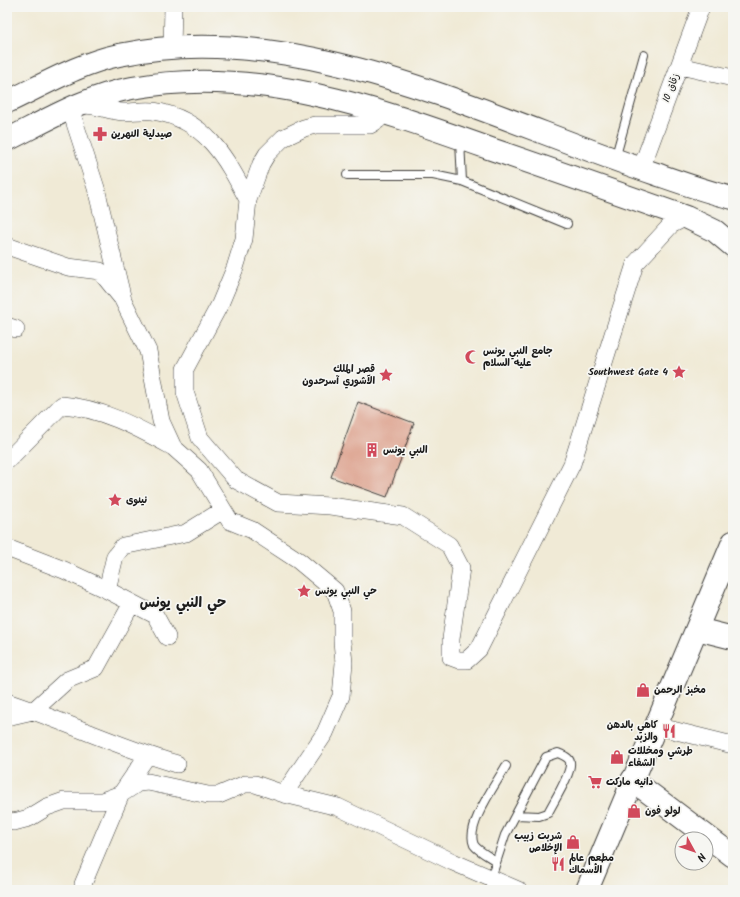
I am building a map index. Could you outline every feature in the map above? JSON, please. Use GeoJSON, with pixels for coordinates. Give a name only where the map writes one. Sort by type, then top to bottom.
{"type":"FeatureCollection","features":[{"type":"Feature","properties":{"kind":"main road"},"geometry":{"type":"LineString","coordinates":[[7,102],[61,76],[98,61],[118,55],[172,48],[239,49],[272,52],[337,64],[390,77],[614,160],[727,195]]}},
{"type":"Feature","properties":{"kind":"main road"},"geometry":{"type":"LineString","coordinates":[[383,111],[390,77]]}},
{"type":"Feature","properties":{"kind":"main road"},"geometry":{"type":"LineString","coordinates":[[7,140],[73,106],[130,88],[151,85],[205,82],[238,83],[297,91],[383,111],[686,217],[715,231],[733,246]]}},
{"type":"Feature","properties":{"kind":"main road"},"geometry":{"type":"LineString","coordinates":[[587,890],[733,542]]}},
{"type":"Feature","properties":{"kind":"main road"},"geometry":{"type":"LineString","coordinates":[[697,629],[733,638]]}},
{"type":"Feature","properties":{"kind":"main road"},"geometry":{"type":"LineString","coordinates":[[632,780],[733,856]]}},
{"type":"Feature","properties":{"kind":"street"},"geometry":{"type":"LineString","coordinates":[[172,48],[173,7]]}},
{"type":"Feature","properties":{"kind":"street","name":"زقاق 10"},"geometry":{"type":"LineString","coordinates":[[641,169],[701,7]]}},
{"type":"Feature","properties":{"kind":"street"},"geometry":{"type":"LineString","coordinates":[[680,66],[733,78]]}},
{"type":"Feature","properties":{"kind":"street"},"geometry":{"type":"LineString","coordinates":[[123,300],[96,188],[73,106],[94,105],[124,112],[152,111],[185,121],[203,134],[223,154],[248,200]]}},
{"type":"Feature","properties":{"kind":"street"},"geometry":{"type":"LineString","coordinates":[[383,111],[381,117],[375,123],[366,125],[315,125],[293,132],[274,146],[261,164],[248,200],[244,239],[235,268],[220,304],[185,369],[185,392],[200,438],[236,480],[278,503],[330,506],[403,516],[449,545],[461,568],[451,639],[451,657],[459,660],[467,660],[479,649],[572,464],[635,264],[671,225],[686,217]]}},
{"type":"Feature","properties":{"kind":"street"},"geometry":{"type":"LineString","coordinates":[[7,246],[68,267],[100,271],[123,300],[148,351],[161,421],[173,447]]}},
{"type":"Feature","properties":{"kind":"street"},"geometry":{"type":"LineString","coordinates":[[7,461],[62,405],[105,414],[173,447],[199,470],[230,521],[252,530],[299,561],[335,591],[342,611],[344,663],[341,696],[325,733],[284,794]]}},
{"type":"Feature","properties":{"kind":"street"},"geometry":{"type":"LineString","coordinates":[[107,590],[115,556],[123,546],[186,533],[223,510]]}},
{"type":"Feature","properties":{"kind":"street"},"geometry":{"type":"LineString","coordinates":[[7,548],[64,570],[155,615],[167,637]]}},
{"type":"Feature","properties":{"kind":"street"},"geometry":{"type":"LineString","coordinates":[[7,717],[33,711],[67,680],[96,668],[132,603]]}},
{"type":"Feature","properties":{"kind":"street"},"geometry":{"type":"LineString","coordinates":[[7,702],[147,756],[177,764]]}},
{"type":"Feature","properties":{"kind":"street"},"geometry":{"type":"LineString","coordinates":[[656,726],[733,745]]}},
{"type":"Feature","properties":{"kind":"street"},"geometry":{"type":"LineString","coordinates":[[83,884],[121,794],[147,756]]}},
{"type":"Feature","properties":{"kind":"street"},"geometry":{"type":"LineString","coordinates":[[7,821],[14,822],[29,818],[47,807],[64,801],[102,801],[121,794],[138,783],[148,782],[208,795],[219,795],[245,784],[255,784],[284,794],[338,807],[454,862],[518,890]]}},
{"type":"Feature","properties":{"kind":"lane"},"geometry":{"type":"LineString","coordinates":[[614,160],[644,55]]}},
{"type":"Feature","properties":{"kind":"lane"},"geometry":{"type":"LineString","coordinates":[[460,138],[462,181]]}},
{"type":"Feature","properties":{"kind":"lane"},"geometry":{"type":"LineString","coordinates":[[347,175],[433,175],[462,181],[567,224]]}},
{"type":"Feature","properties":{"kind":"lane"},"geometry":{"type":"LineString","coordinates":[[491,878],[505,835],[546,757],[558,753],[566,756],[570,762],[569,773],[548,813],[539,816],[516,815]]}},
{"type":"Feature","properties":{"kind":"lane"},"geometry":{"type":"LineString","coordinates":[[496,861],[475,846],[472,836],[475,821],[506,766]]}},
{"type":"Feature","properties":{"kind":"building","name":"النبي يونس"},"geometry":{"type":"Polygon","coordinates":[[[358,402],[414,423],[387,497],[331,477],[358,402]]]}},
{"type":"Feature","properties":{"kind":"place","name":"صيدلية النهرين"},"geometry":{"type":"Point","coordinates":[100,134]}},
{"type":"Feature","properties":{"kind":"place","name":"جامع النبي يونس عليه السلام"},"geometry":{"type":"Point","coordinates":[472,357]}},
{"type":"Feature","properties":{"kind":"place","name":"Southwest Gate 4"},"geometry":{"type":"Point","coordinates":[679,372]}},
{"type":"Feature","properties":{"kind":"place","name":"قصر الملك الآشوري آسرحدون"},"geometry":{"type":"Point","coordinates":[386,375]}},
{"type":"Feature","properties":{"kind":"place","name":"النبي يونس"},"geometry":{"type":"Point","coordinates":[372,450]}},
{"type":"Feature","properties":{"kind":"place","name":"نينوى"},"geometry":{"type":"Point","coordinates":[115,500]}},
{"type":"Feature","properties":{"kind":"place","name":"حي النبي يونس"},"geometry":{"type":"Point","coordinates":[304,591]}},
{"type":"Feature","properties":{"kind":"place","name":"مخبز الرحمن"},"geometry":{"type":"Point","coordinates":[643,690]}},
{"type":"Feature","properties":{"kind":"place","name":"كاهي بالدهن والزبد"},"geometry":{"type":"Point","coordinates":[669,731]}},
{"type":"Feature","properties":{"kind":"place","name":"طرشي ومخللات الشفاء"},"geometry":{"type":"Point","coordinates":[617,757]}},
{"type":"Feature","properties":{"kind":"place","name":"دانيه ماركت"},"geometry":{"type":"Point","coordinates":[595,782]}},
{"type":"Feature","properties":{"kind":"place","name":"لولو فون"},"geometry":{"type":"Point","coordinates":[634,811]}},
{"type":"Feature","properties":{"kind":"place","name":"شربت زبيب الإخلاص"},"geometry":{"type":"Point","coordinates":[573,842]}},
{"type":"Feature","properties":{"kind":"place","name":"مطعم عالم الأسماك"},"geometry":{"type":"Point","coordinates":[558,864]}},
{"type":"Feature","properties":{"kind":"district","name":"حي النبي يونس"},"geometry":{"type":"Point","coordinates":[183,603]}}]}
